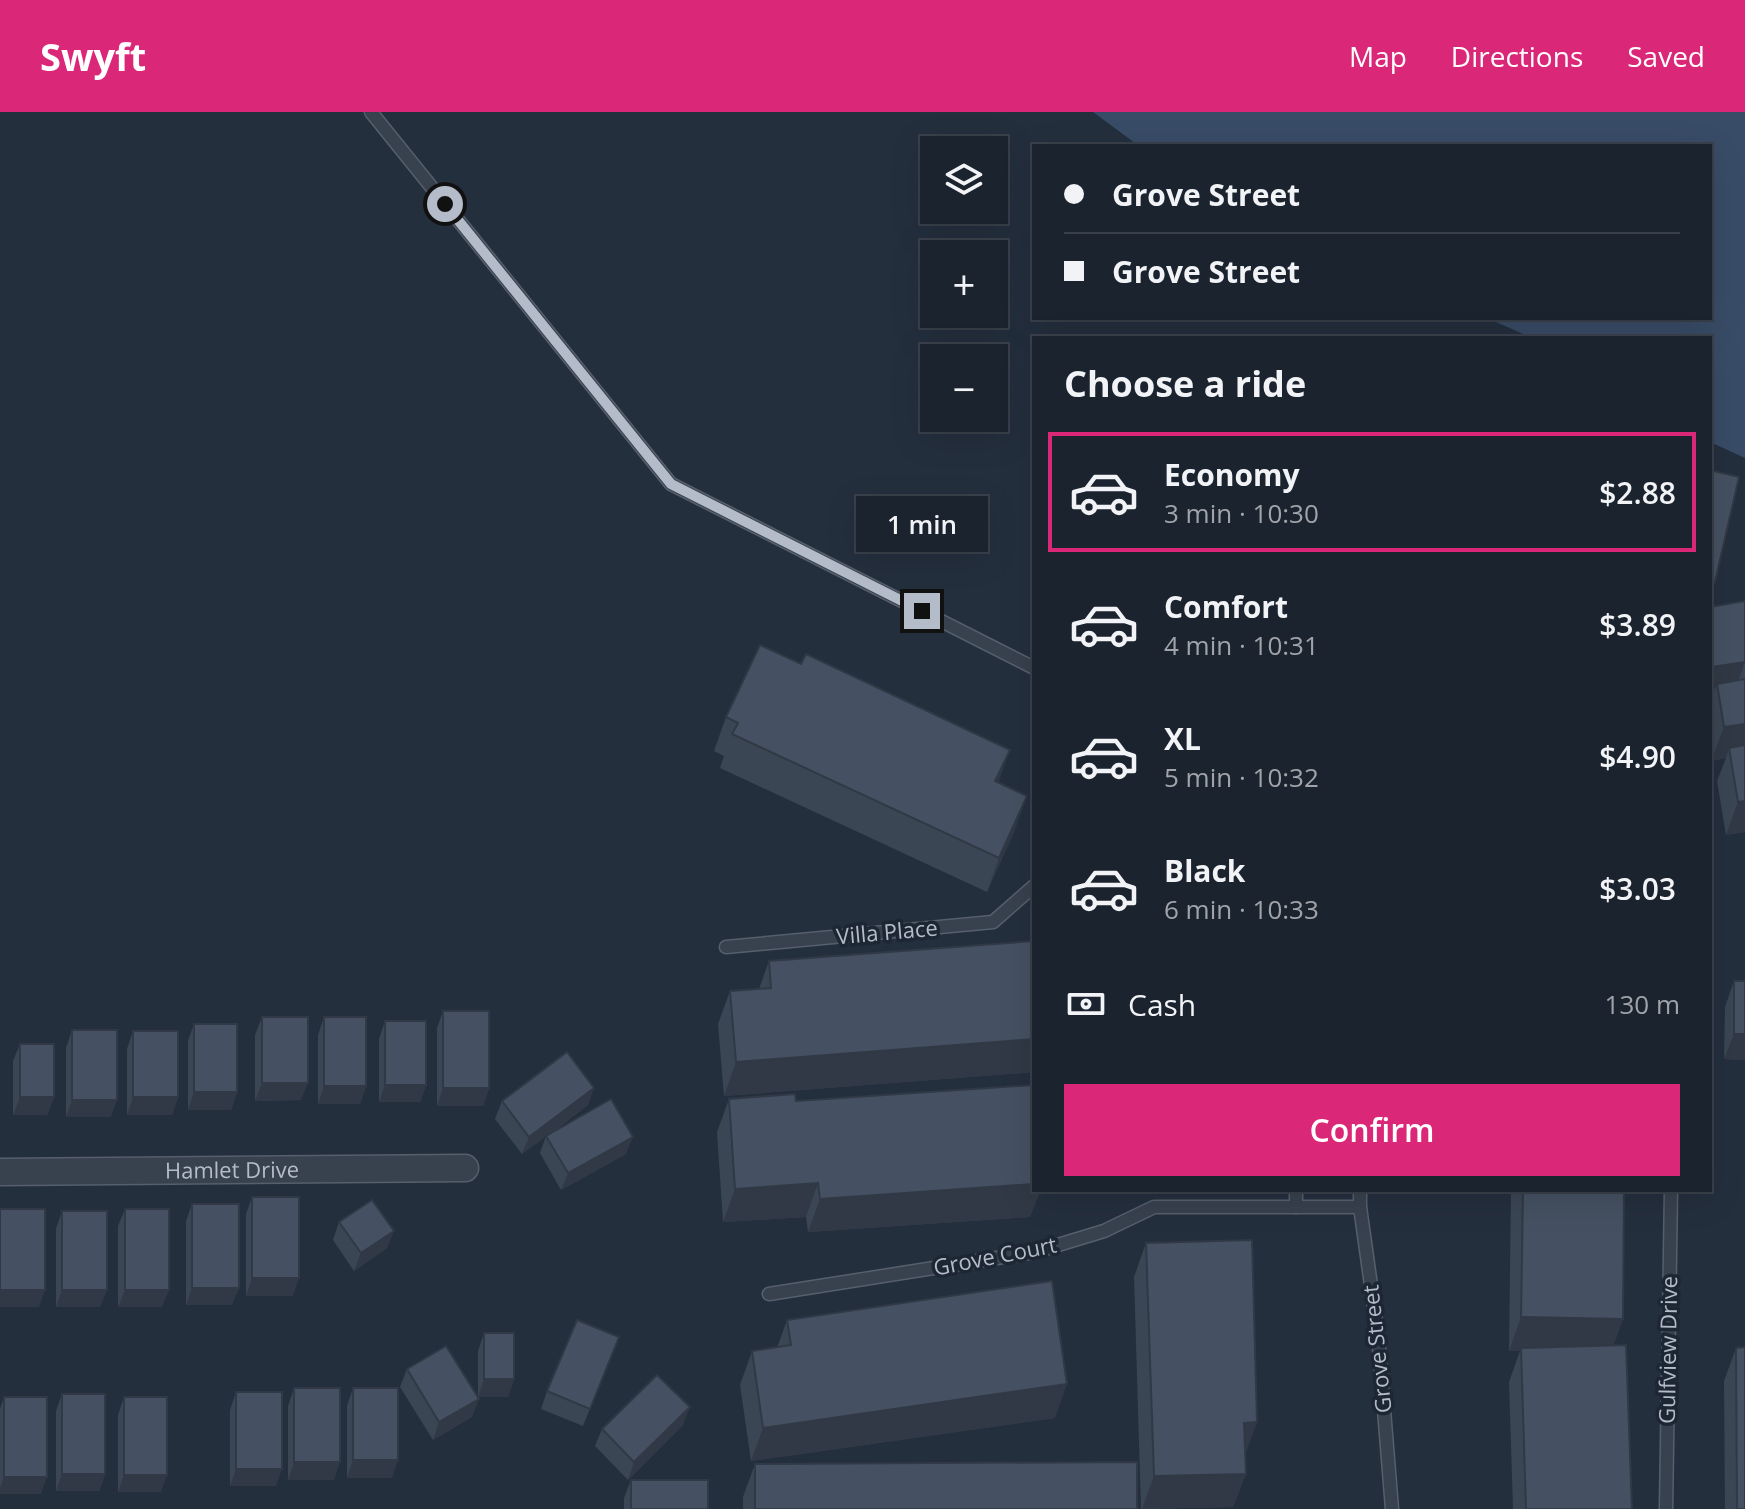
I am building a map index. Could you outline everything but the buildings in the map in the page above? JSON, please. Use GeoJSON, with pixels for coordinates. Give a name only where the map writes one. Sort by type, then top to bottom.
{"type":"FeatureCollection","features":[{"type":"Feature","properties":{"kind":"street","name":"Hamlet Drive"},"geometry":{"type":"LineString","coordinates":[[0,1172],[465,1168]]}},
{"type":"Feature","properties":{"kind":"lane"},"geometry":{"type":"LineString","coordinates":[[371,112],[671,484],[1032,667]]}},
{"type":"Feature","properties":{"kind":"lane","name":"Villa Place"},"geometry":{"type":"LineString","coordinates":[[726,947],[993,922],[1032,888]]}},
{"type":"Feature","properties":{"kind":"lane"},"geometry":{"type":"LineString","coordinates":[[1296,1192],[1296,1207]]}},
{"type":"Feature","properties":{"kind":"lane","name":"Grove Street"},"geometry":{"type":"LineString","coordinates":[[1360,1192],[1378,1335],[1392,1509]]}},
{"type":"Feature","properties":{"kind":"lane","name":"Gulfview Drive"},"geometry":{"type":"LineString","coordinates":[[1666,1509],[1671,1192]]}},
{"type":"Feature","properties":{"kind":"lane","name":"Grove Court"},"geometry":{"type":"LineString","coordinates":[[769,1294],[1035,1252],[1104,1231],[1154,1207],[1360,1207]]}},
{"type":"Feature","properties":{"kind":"water"},"geometry":{"type":"Polygon","coordinates":[[[1093,112],[1745,112],[1745,458],[1712,443],[1712,336],[1528,336],[1492,320],[1712,320],[1712,144],[1136,144],[1093,112]]]}},
{"type":"Feature","properties":{"kind":"route"},"geometry":{"type":"LineString","coordinates":[[445,204],[671,484],[922,611]]}}]}
